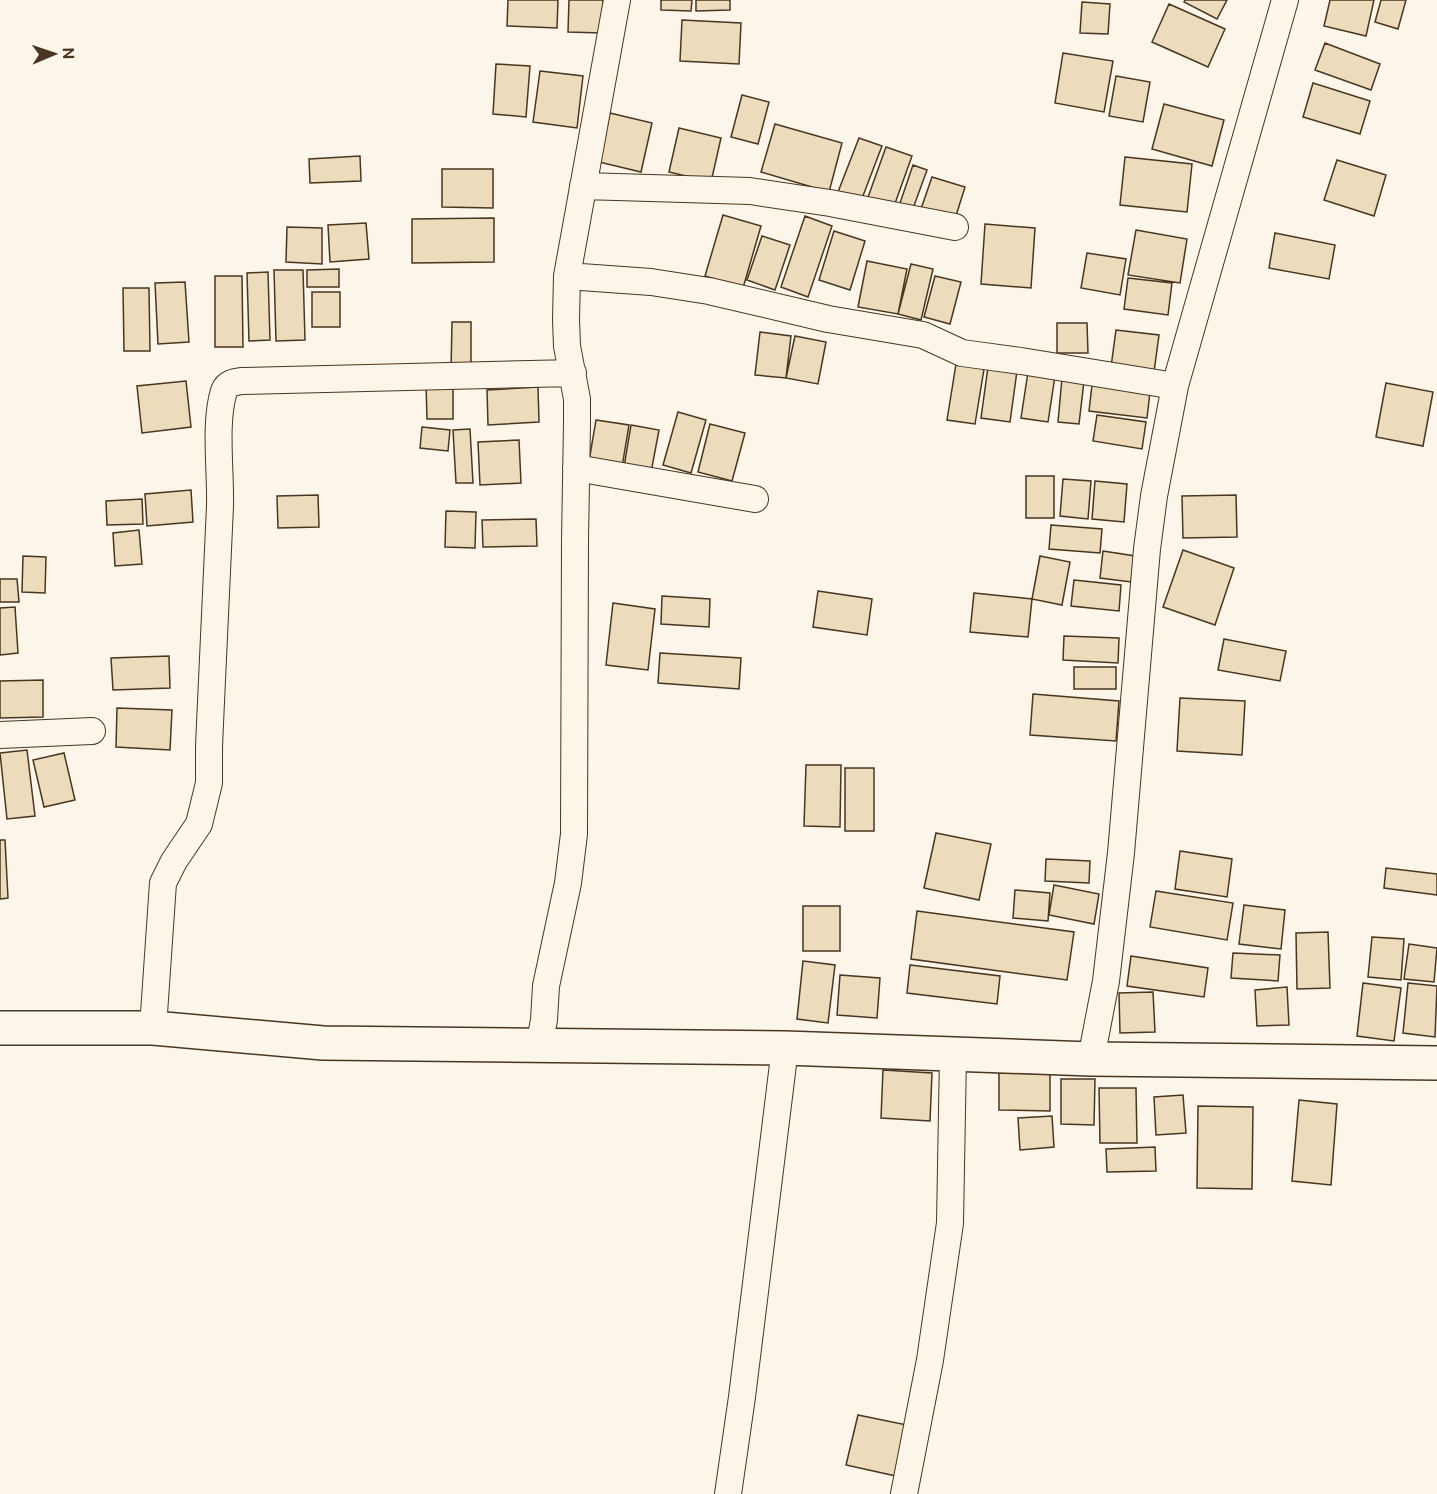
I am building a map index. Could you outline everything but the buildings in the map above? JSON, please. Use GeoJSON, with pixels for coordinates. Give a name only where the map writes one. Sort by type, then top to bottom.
{"type":"FeatureCollection","features":[{"type":"Feature","properties":{"kind":"street"},"geometry":{"type":"LineString","coordinates":[[539,1047],[544,1020],[546,986],[568,883],[574,834],[577,399],[567,346],[567,276],[617,0]]}},
{"type":"Feature","properties":{"kind":"street"},"geometry":{"type":"LineString","coordinates":[[1091,1059],[1106,981],[1121,854],[1151,517],[1175,386],[1285,0]]}},
{"type":"Feature","properties":{"kind":"street"},"geometry":{"type":"LineString","coordinates":[[583,186],[750,191],[810,199],[955,227]]}},
{"type":"Feature","properties":{"kind":"street"},"geometry":{"type":"LineString","coordinates":[[567,276],[643,281],[709,291],[828,319],[923,335],[962,353],[1175,386]]}},
{"type":"Feature","properties":{"kind":"street"},"geometry":{"type":"LineString","coordinates":[[153,1028],[163,883],[174,861],[199,824],[209,783],[220,504],[220,428],[225,388],[232,382],[242,381],[573,373]]}},
{"type":"Feature","properties":{"kind":"street"},"geometry":{"type":"LineString","coordinates":[[576,468],[756,499]]}},
{"type":"Feature","properties":{"kind":"street"},"geometry":{"type":"LineString","coordinates":[[0,735],[92,731]]}},
{"type":"Feature","properties":{"kind":"street"},"geometry":{"type":"LineString","coordinates":[[0,1028],[153,1028],[323,1043],[784,1048],[1091,1059],[1437,1063]]}},
{"type":"Feature","properties":{"kind":"street"},"geometry":{"type":"LineString","coordinates":[[728,1494],[784,1048]]}},
{"type":"Feature","properties":{"kind":"street"},"geometry":{"type":"LineString","coordinates":[[904,1494],[930,1360],[950,1223],[953,1055]]}}]}
